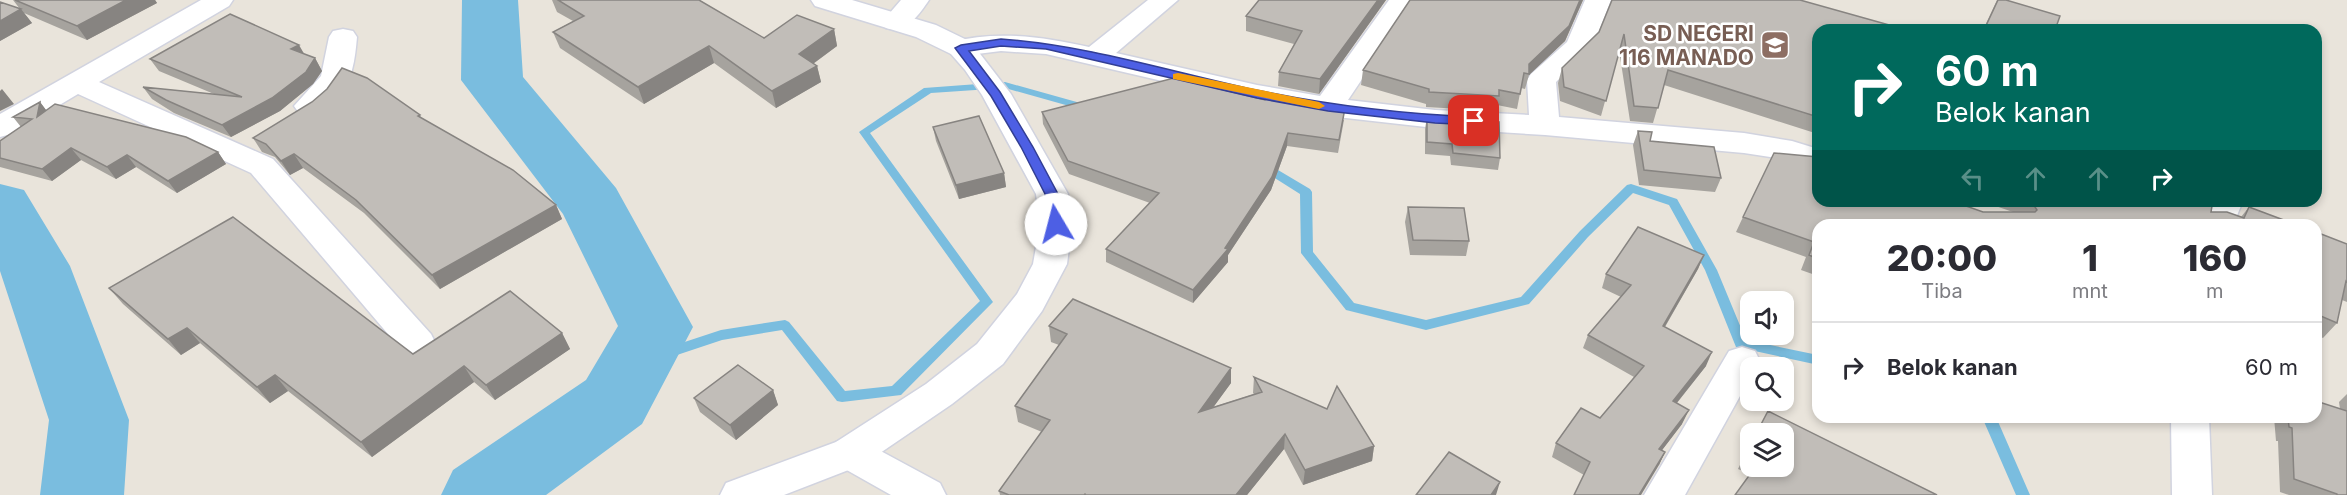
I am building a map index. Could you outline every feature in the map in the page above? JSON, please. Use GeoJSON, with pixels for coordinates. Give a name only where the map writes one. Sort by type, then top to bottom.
{"type":"FeatureCollection","features":[{"type":"Feature","properties":{"kind":"street"},"geometry":{"type":"LineString","coordinates":[[0,127],[220,0]]}},
{"type":"Feature","properties":{"kind":"street"},"geometry":{"type":"LineString","coordinates":[[741,495],[850,453],[939,394],[990,354],[1030,302],[1050,264],[1056,224],[1052,194],[996,94],[968,56],[926,32],[824,0]]}},
{"type":"Feature","properties":{"kind":"street"},"geometry":{"type":"LineString","coordinates":[[896,22],[916,0]]}},
{"type":"Feature","properties":{"kind":"street"},"geometry":{"type":"LineString","coordinates":[[1094,57],[1165,0]]}},
{"type":"Feature","properties":{"kind":"street"},"geometry":{"type":"LineString","coordinates":[[1328,107],[1402,0]]}},
{"type":"Feature","properties":{"kind":"street"},"geometry":{"type":"LineString","coordinates":[[1545,125],[1541,80],[1579,46],[1598,0]]}},
{"type":"Feature","properties":{"kind":"street"},"geometry":{"type":"LineString","coordinates":[[289,119],[317,99],[334,81],[339,73],[343,37]]}},
{"type":"Feature","properties":{"kind":"street"},"geometry":{"type":"LineString","coordinates":[[968,56],[1001,43],[1034,45],[1257,94],[1328,107],[1435,119],[1545,125],[1744,143],[1792,151],[1812,157]]}},
{"type":"Feature","properties":{"kind":"street"},"geometry":{"type":"LineString","coordinates":[[77,83],[262,166],[418,344]]}},
{"type":"Feature","properties":{"kind":"street"},"geometry":{"type":"LineString","coordinates":[[233,152],[261,136]]}},
{"type":"Feature","properties":{"kind":"street"},"geometry":{"type":"LineString","coordinates":[[1664,495],[1740,364]]}},
{"type":"Feature","properties":{"kind":"street"},"geometry":{"type":"LineString","coordinates":[[2190,423],[2192,495]]}},
{"type":"Feature","properties":{"kind":"street"},"geometry":{"type":"LineString","coordinates":[[850,453],[926,495]]}},
{"type":"Feature","properties":{"kind":"building"},"geometry":{"type":"Polygon","coordinates":[[[15,0],[126,0],[77,26],[15,0]]]}},
{"type":"Feature","properties":{"kind":"building"},"geometry":{"type":"Polygon","coordinates":[[[558,0],[699,0],[764,38],[797,15],[834,29],[799,54],[817,66],[772,91],[709,46],[638,87],[553,32],[584,16],[558,0]]]}},
{"type":"Feature","properties":{"kind":"building"},"geometry":{"type":"Polygon","coordinates":[[[1259,0],[1378,0],[1320,79],[1279,72],[1302,31],[1246,16],[1259,0]]]}},
{"type":"Feature","properties":{"kind":"building"},"geometry":{"type":"Polygon","coordinates":[[[1410,0],[1580,0],[1569,26],[1529,64],[1529,74],[1524,73],[1520,94],[1499,90],[1499,96],[1429,92],[1429,89],[1363,70],[1410,0]]]}},
{"type":"Feature","properties":{"kind":"building"},"geometry":{"type":"Polygon","coordinates":[[[1612,0],[1800,0],[1886,24],[1812,24],[1812,115],[1668,70],[1658,108],[1634,106],[1624,34],[1606,101],[1564,87],[1562,68],[1599,32],[1612,0]]]}},
{"type":"Feature","properties":{"kind":"building"},"geometry":{"type":"Polygon","coordinates":[[[1998,0],[2006,0],[2060,16],[2057,24],[1987,24],[1998,0]]]}},
{"type":"Feature","properties":{"kind":"building"},"geometry":{"type":"Polygon","coordinates":[[[0,2],[21,9],[0,21],[0,2]]]}},
{"type":"Feature","properties":{"kind":"building"},"geometry":{"type":"Polygon","coordinates":[[[230,14],[299,45],[291,49],[315,58],[306,72],[272,98],[222,125],[143,87],[242,97],[150,59],[230,14]]]}},
{"type":"Feature","properties":{"kind":"building"},"geometry":{"type":"Polygon","coordinates":[[[342,68],[367,78],[420,115],[418,116],[513,170],[556,205],[432,275],[356,200],[294,154],[281,161],[266,144],[253,138],[312,102],[327,89],[342,68]]]}},
{"type":"Feature","properties":{"kind":"building"},"geometry":{"type":"Polygon","coordinates":[[[1174,78],[1265,100],[1268,95],[1345,108],[1339,140],[1288,133],[1272,177],[1225,248],[1228,249],[1193,290],[1106,249],[1159,193],[1068,161],[1042,112],[1174,78]]]}},
{"type":"Feature","properties":{"kind":"building"},"geometry":{"type":"Polygon","coordinates":[[[40,102],[37,117],[55,104],[186,137],[218,152],[168,181],[127,155],[107,167],[71,148],[42,169],[0,158],[0,141],[32,119],[13,117],[40,102]]]}},
{"type":"Feature","properties":{"kind":"building"},"geometry":{"type":"Polygon","coordinates":[[[979,116],[1004,173],[956,185],[933,127],[979,116]]]}},
{"type":"Feature","properties":{"kind":"building"},"geometry":{"type":"Polygon","coordinates":[[[1427,117],[1499,122],[1500,158],[1453,153],[1452,144],[1427,142],[1427,117]]]}},
{"type":"Feature","properties":{"kind":"building"},"geometry":{"type":"Polygon","coordinates":[[[1638,131],[1652,132],[1650,141],[1714,147],[1721,178],[1644,170],[1638,131]]]}},
{"type":"Feature","properties":{"kind":"building"},"geometry":{"type":"Polygon","coordinates":[[[1774,153],[1812,156],[1812,207],[1969,207],[1983,212],[2035,212],[2037,210],[2035,207],[2212,207],[2211,212],[2227,212],[2244,218],[2249,207],[2281,219],[1812,219],[1812,241],[1743,217],[1774,153]]]}},
{"type":"Feature","properties":{"kind":"building"},"geometry":{"type":"Polygon","coordinates":[[[1408,207],[1464,208],[1469,241],[1413,240],[1408,207]]]}},
{"type":"Feature","properties":{"kind":"building"},"geometry":{"type":"Polygon","coordinates":[[[233,217],[413,354],[510,291],[562,333],[486,385],[464,366],[361,442],[275,375],[257,387],[187,328],[168,339],[109,288],[233,217]]]}},
{"type":"Feature","properties":{"kind":"building"},"geometry":{"type":"Polygon","coordinates":[[[1638,227],[1704,255],[1663,326],[1712,352],[1673,401],[1689,410],[1659,449],[1665,452],[1639,495],[1574,495],[1590,462],[1556,443],[1581,408],[1600,418],[1644,366],[1588,335],[1631,285],[1606,274],[1638,227]]]}},
{"type":"Feature","properties":{"kind":"building"},"geometry":{"type":"Polygon","coordinates":[[[2322,234],[2347,244],[2347,282],[2337,323],[2322,317],[2322,234]]]}},
{"type":"Feature","properties":{"kind":"building"},"geometry":{"type":"Polygon","coordinates":[[[1073,299],[1231,368],[1199,412],[1262,392],[1254,377],[1327,409],[1337,386],[1374,446],[1305,470],[1285,434],[1236,495],[1009,495],[999,491],[1050,420],[1015,406],[1067,334],[1049,326],[1073,299]]]}},
{"type":"Feature","properties":{"kind":"building"},"geometry":{"type":"Polygon","coordinates":[[[738,365],[773,390],[730,425],[694,398],[738,365]]]}},
{"type":"Feature","properties":{"kind":"building"},"geometry":{"type":"Polygon","coordinates":[[[2322,403],[2347,411],[2347,495],[2337,495],[2294,479],[2292,428],[2289,427],[2289,423],[2322,423],[2322,403]]]}},
{"type":"Feature","properties":{"kind":"building"},"geometry":{"type":"Polygon","coordinates":[[[1768,411],[1792,423],[1762,423],[1768,411]]]}},
{"type":"Feature","properties":{"kind":"building"},"geometry":{"type":"Polygon","coordinates":[[[1794,424],[1937,495],[1735,495],[1748,477],[1794,477],[1794,424]]]}},
{"type":"Feature","properties":{"kind":"building"},"geometry":{"type":"Polygon","coordinates":[[[1449,452],[1500,482],[1491,495],[1416,495],[1449,452]]]}},
{"type":"Feature","properties":{"kind":"waterway"},"geometry":{"type":"LineString","coordinates":[[483,495],[614,402],[656,327],[592,204],[492,80],[490,0]]}},
{"type":"Feature","properties":{"kind":"waterway"},"geometry":{"type":"LineString","coordinates":[[635,364],[721,335],[785,325],[842,397],[896,391],[987,302],[864,132],[928,90],[1005,85],[1087,108]]}},
{"type":"Feature","properties":{"kind":"waterway"},"geometry":{"type":"LineString","coordinates":[[1263,165],[1306,192],[1307,253],[1350,307],[1426,325],[1525,301],[1584,234],[1631,188],[1673,202],[1711,270],[1741,344],[1812,359]]}},
{"type":"Feature","properties":{"kind":"waterway"},"geometry":{"type":"LineString","coordinates":[[0,207],[34,266],[89,420],[82,495]]}},
{"type":"Feature","properties":{"kind":"waterway"},"geometry":{"type":"LineString","coordinates":[[1992,423],[2023,495]]}},
{"type":"Feature","properties":{"kind":"slow traffic"},"geometry":{"type":"LineString","coordinates":[[1178,76],[1319,106]]}},
{"type":"Feature","properties":{"kind":"place","name":"SD NEGERI 116 MANADO"},"geometry":{"type":"Point","coordinates":[1775,45]}},
{"type":"Feature","properties":{"kind":"route"},"geometry":{"type":"LineString","coordinates":[[1056,224],[1052,194],[1027,147],[996,94],[961,48],[1001,43],[1046,46],[1257,94],[1328,107],[1474,121]]}}]}
